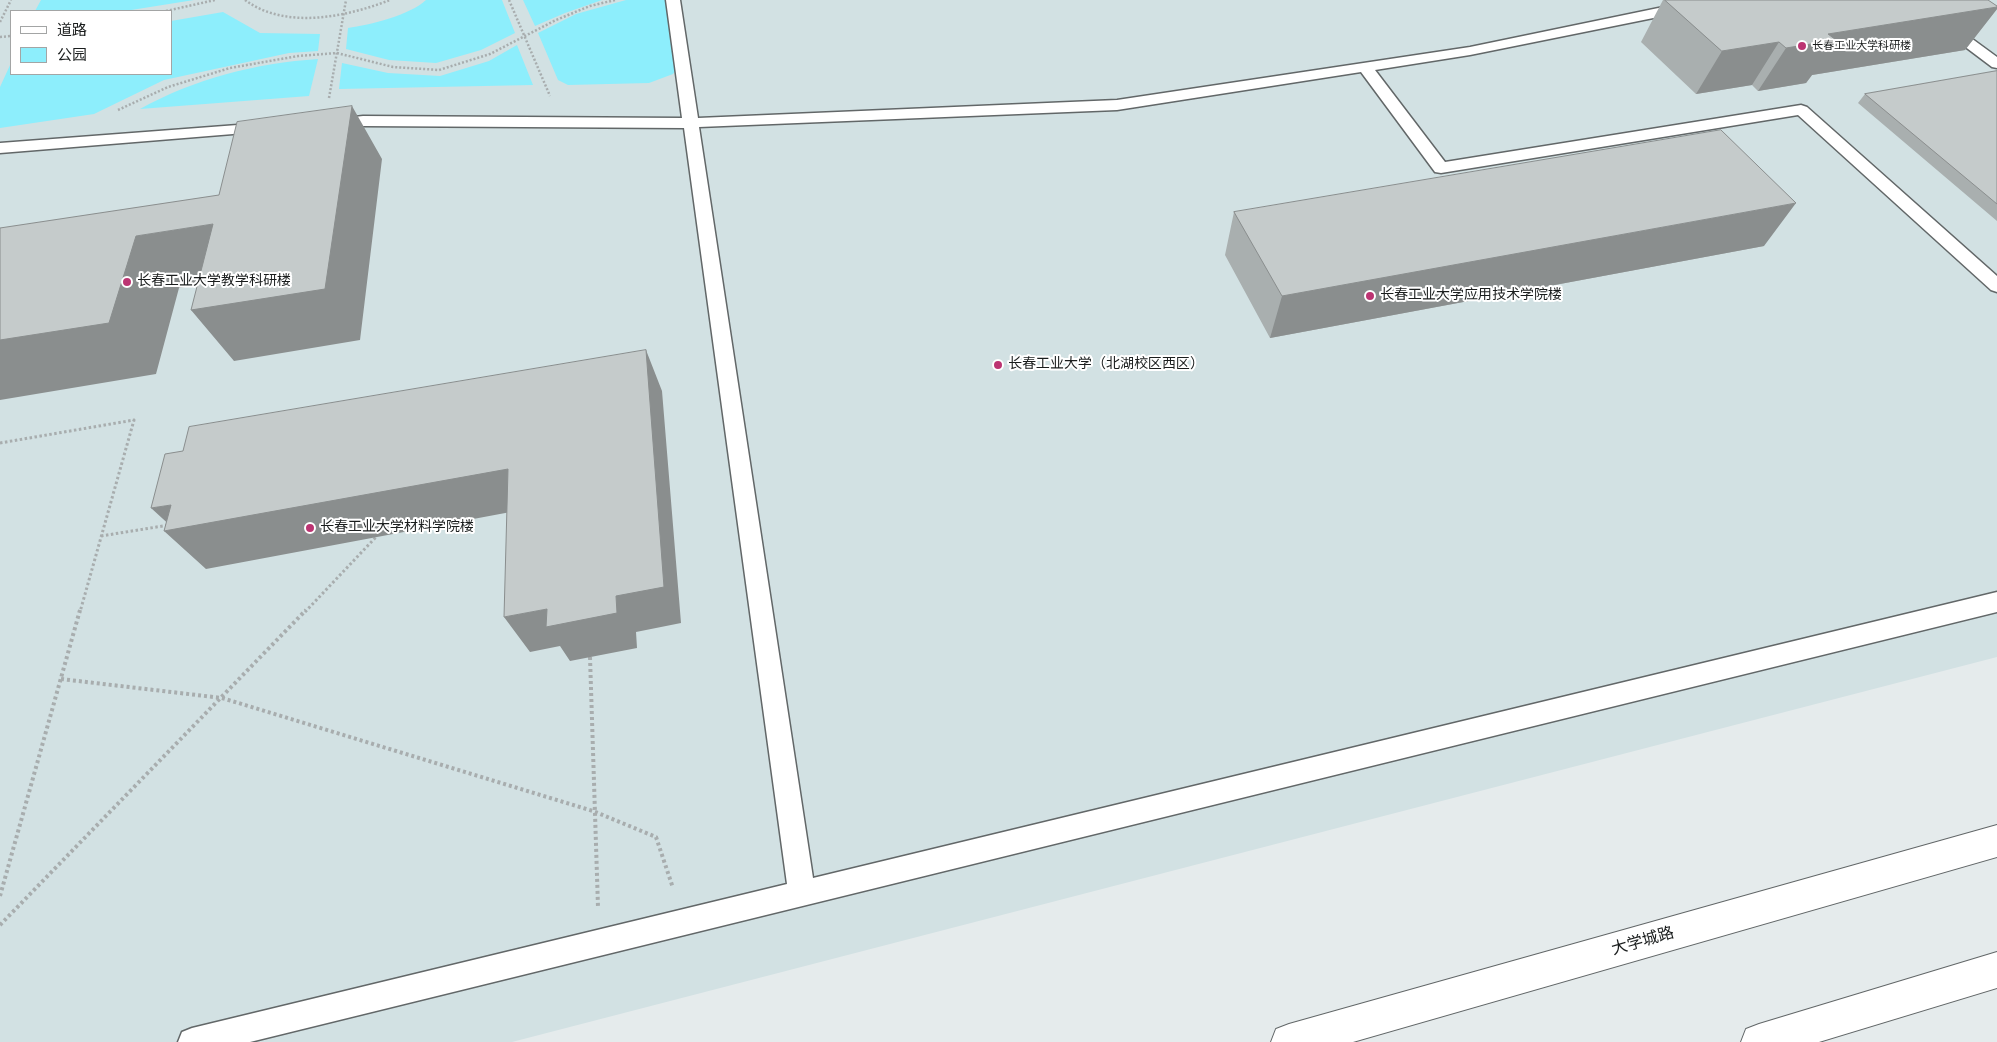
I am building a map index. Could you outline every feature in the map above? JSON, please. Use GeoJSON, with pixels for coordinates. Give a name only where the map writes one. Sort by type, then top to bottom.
{"type":"FeatureCollection","features":[{"type":"Feature","properties":{"kind":"street","name":"大学城路"},"geometry":{"type":"LineString","coordinates":[[1289,1042],[1997,842]]}},
{"type":"Feature","properties":{"kind":"street"},"geometry":{"type":"LineString","coordinates":[[1759,1042],[1997,970]]}},
{"type":"Feature","properties":{"kind":"lane"},"geometry":{"type":"LineString","coordinates":[[673,0],[802,894]]}},
{"type":"Feature","properties":{"kind":"lane"},"geometry":{"type":"LineString","coordinates":[[320,124],[363,121],[690,122],[1117,105],[1470,51],[1693,6],[1710,0]]}},
{"type":"Feature","properties":{"kind":"lane"},"geometry":{"type":"LineString","coordinates":[[1910,0],[1997,64]]}},
{"type":"Feature","properties":{"kind":"lane"},"geometry":{"type":"LineString","coordinates":[[1365,67],[1441,168],[1801,110],[1997,286]]}},
{"type":"Feature","properties":{"kind":"lane"},"geometry":{"type":"LineString","coordinates":[[0,148],[276,127]]}},
{"type":"Feature","properties":{"kind":"lane"},"geometry":{"type":"LineString","coordinates":[[192,1042],[1997,602]]}},
{"type":"Feature","properties":{"kind":"path"},"geometry":{"type":"LineString","coordinates":[[0,22],[11,0]]}},
{"type":"Feature","properties":{"kind":"path"},"geometry":{"type":"LineString","coordinates":[[170,10],[215,0]]}},
{"type":"Feature","properties":{"kind":"path"},"geometry":{"type":"LineString","coordinates":[[245,0],[250,5],[273,15],[305,18],[343,14],[378,6],[390,0]]}},
{"type":"Feature","properties":{"kind":"path"},"geometry":{"type":"LineString","coordinates":[[320,124],[346,0]]}},
{"type":"Feature","properties":{"kind":"path"},"geometry":{"type":"LineString","coordinates":[[509,0],[561,122]]}},
{"type":"Feature","properties":{"kind":"path"},"geometry":{"type":"LineString","coordinates":[[115,112],[168,87],[230,68],[298,56],[336,53],[393,67],[439,70],[490,54],[524,36],[590,6],[615,0]]}},
{"type":"Feature","properties":{"kind":"path"},"geometry":{"type":"LineString","coordinates":[[0,443],[134,420],[0,896]]}},
{"type":"Feature","properties":{"kind":"path"},"geometry":{"type":"LineString","coordinates":[[101,536],[170,524]]}},
{"type":"Feature","properties":{"kind":"path"},"geometry":{"type":"LineString","coordinates":[[0,925],[376,537]]}},
{"type":"Feature","properties":{"kind":"path"},"geometry":{"type":"LineString","coordinates":[[590,657],[593,811],[599,943]]}},
{"type":"Feature","properties":{"kind":"path"},"geometry":{"type":"LineString","coordinates":[[61,679],[222,698],[593,811],[656,837],[684,922]]}},
{"type":"Feature","properties":{"kind":"shaded area","name":"长春工业大学（北湖校区西区）"},"geometry":{"type":"Polygon","coordinates":[[[0,0],[1997,0],[1997,657],[512,1042],[0,1042],[0,0]]]}},
{"type":"Feature","properties":{"kind":"green space"},"geometry":{"type":"Polygon","coordinates":[[[41,0],[194,0],[131,10],[36,10],[41,0]]]}},
{"type":"Feature","properties":{"kind":"green space"},"geometry":{"type":"Polygon","coordinates":[[[426,0],[502,0],[515,33],[481,50],[436,63],[389,60],[346,49],[348,28],[400,15],[426,0]]]}},
{"type":"Feature","properties":{"kind":"green space"},"geometry":{"type":"Polygon","coordinates":[[[523,0],[602,0],[535,26],[523,0]]]}},
{"type":"Feature","properties":{"kind":"green space"},"geometry":{"type":"Polygon","coordinates":[[[626,0],[669,0],[678,67],[673,74],[649,83],[568,85],[558,80],[538,33],[576,14],[626,0]]]}},
{"type":"Feature","properties":{"kind":"green space"},"geometry":{"type":"Polygon","coordinates":[[[223,12],[260,33],[320,34],[318,51],[289,53],[164,80],[94,114],[0,128],[0,87],[10,65],[10,75],[172,75],[172,21],[223,12]]]}},
{"type":"Feature","properties":{"kind":"green space"},"geometry":{"type":"Polygon","coordinates":[[[517,45],[533,85],[339,89],[342,63],[388,73],[440,76],[489,61],[517,45]]]}},
{"type":"Feature","properties":{"kind":"green space"},"geometry":{"type":"Polygon","coordinates":[[[318,59],[309,96],[140,109],[182,89],[226,74],[272,64],[318,59]]]}},
{"type":"Feature","properties":{"kind":"building"},"geometry":{"type":"Polygon","coordinates":[[[1665,0],[1988,0],[1997,7],[1828,34],[1836,40],[1786,48],[1779,42],[1722,51],[1665,0]]]}},
{"type":"Feature","properties":{"kind":"building","name":"长春工业大学科研楼"},"geometry":{"type":"Polygon","coordinates":[[[1997,71],[1997,204],[1865,94],[1997,71]]]}},
{"type":"Feature","properties":{"kind":"building"},"geometry":{"type":"Polygon","coordinates":[[[352,106],[325,289],[191,310],[213,224],[136,236],[109,323],[0,340],[0,228],[219,195],[237,122],[352,106]]]}},
{"type":"Feature","properties":{"kind":"building"},"geometry":{"type":"Polygon","coordinates":[[[1721,130],[1796,203],[1282,296],[1234,212],[1721,130]]]}},
{"type":"Feature","properties":{"kind":"building","name":"长春工业大学材料学院楼"},"geometry":{"type":"Polygon","coordinates":[[[646,350],[664,587],[616,596],[617,613],[546,627],[547,609],[504,617],[508,469],[164,531],[171,505],[151,508],[165,454],[183,451],[189,427],[646,350]]]}},
{"type":"Feature","properties":{"kind":"place","name":"长春工业大学科研楼"},"geometry":{"type":"Point","coordinates":[1802,46]}},
{"type":"Feature","properties":{"kind":"place","name":"长春工业大学教学科研楼"},"geometry":{"type":"Point","coordinates":[127,282]}},
{"type":"Feature","properties":{"kind":"place","name":"长春工业大学应用技术学院楼"},"geometry":{"type":"Point","coordinates":[1370,296]}},
{"type":"Feature","properties":{"kind":"place","name":"长春工业大学（北湖校区西区）"},"geometry":{"type":"Point","coordinates":[998,365]}},
{"type":"Feature","properties":{"kind":"place","name":"长春工业大学材料学院楼"},"geometry":{"type":"Point","coordinates":[310,528]}}]}
